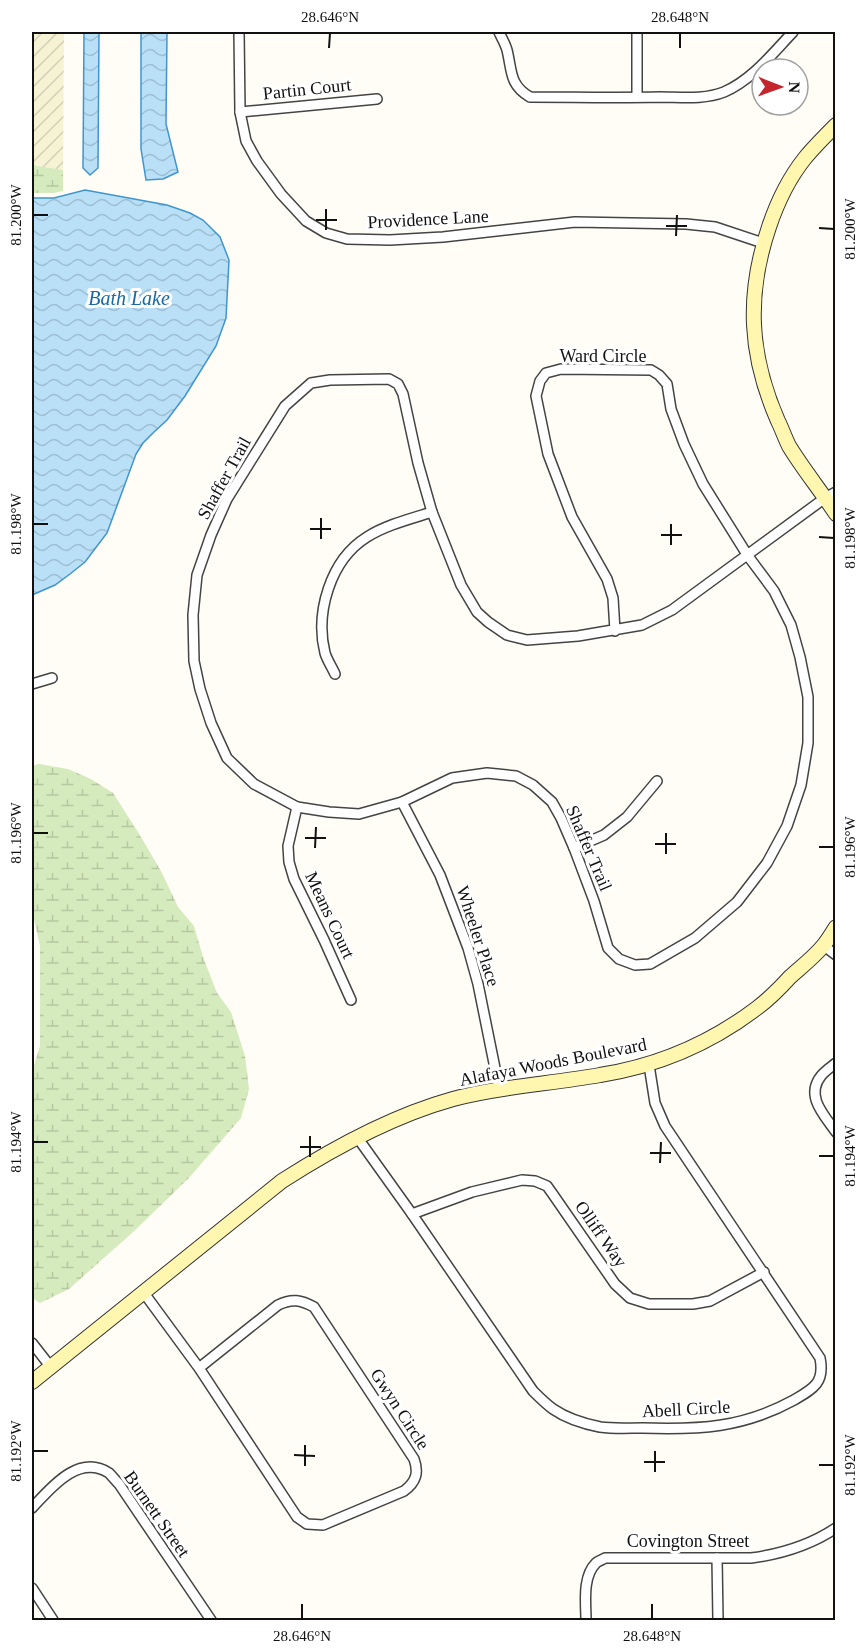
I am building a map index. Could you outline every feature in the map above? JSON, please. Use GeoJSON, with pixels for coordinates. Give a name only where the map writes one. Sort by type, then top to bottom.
{"type":"FeatureCollection","features":[{"type":"Feature","properties":{"kind":"street","name":"Providence Lane"},"geometry":{"type":"LineString","coordinates":[[239,32],[240,112],[246,141],[256,161],[281,194],[306,221],[326,233],[347,239],[390,240],[443,237],[575,222],[607,222],[715,227],[764,243]]}},
{"type":"Feature","properties":{"kind":"street"},"geometry":{"type":"LineString","coordinates":[[499,32],[506,47],[513,81],[521,92],[530,97],[637,98],[701,97],[722,93],[740,83],[758,68],[793,32]]}},
{"type":"Feature","properties":{"kind":"street"},"geometry":{"type":"LineString","coordinates":[[637,32],[637,98]]}},
{"type":"Feature","properties":{"kind":"street","name":"Partin Court"},"geometry":{"type":"LineString","coordinates":[[240,112],[377,99]]}},
{"type":"Feature","properties":{"kind":"street"},"geometry":{"type":"LineString","coordinates":[[836,125],[803,159],[775,211],[756,273],[753,306],[753,333],[757,360],[767,397],[789,446],[830,495],[836,514]]}},
{"type":"Feature","properties":{"kind":"street","name":"Ward Circle"},"geometry":{"type":"LineString","coordinates":[[615,631],[613,598],[607,579],[572,516],[548,454],[536,396],[540,381],[546,373],[561,369],[651,370],[659,375],[667,384],[671,410],[703,484],[748,556]]}},
{"type":"Feature","properties":{"kind":"street","name":"Shaffer Trail"},"geometry":{"type":"LineString","coordinates":[[748,556],[774,591],[791,625],[800,657],[808,697],[808,743],[801,785],[788,826],[767,863],[737,902],[695,938],[650,964],[635,965],[619,959],[608,948],[594,901],[574,848],[552,802],[533,785],[516,776],[487,773],[452,778],[402,802],[359,814],[297,807],[254,784],[227,758],[211,723],[200,689],[194,661],[193,615],[197,574],[211,535],[227,499],[285,406],[311,383],[330,380],[389,379],[398,384],[403,394],[417,463],[432,512],[461,585],[477,612],[488,622],[507,634],[527,640],[578,636],[642,625],[672,610],[830,495]]}},
{"type":"Feature","properties":{"kind":"street"},"geometry":{"type":"LineString","coordinates":[[335,674],[326,654],[322,632],[324,604],[334,574],[348,552],[364,538],[381,529],[432,512]]}},
{"type":"Feature","properties":{"kind":"street"},"geometry":{"type":"LineString","coordinates":[[32,684],[52,678]]}},
{"type":"Feature","properties":{"kind":"street"},"geometry":{"type":"LineString","coordinates":[[574,848],[604,835],[627,817],[657,780]]}},
{"type":"Feature","properties":{"kind":"street","name":"Wheeler Place"},"geometry":{"type":"LineString","coordinates":[[402,802],[440,876],[465,939],[478,984],[499,1088]]}},
{"type":"Feature","properties":{"kind":"street","name":"Means Court"},"geometry":{"type":"LineString","coordinates":[[297,807],[288,846],[289,862],[294,879],[351,1000]]}},
{"type":"Feature","properties":{"kind":"street","name":"Alafaya Woods Boulevard"},"geometry":{"type":"LineString","coordinates":[[32,1382],[282,1181],[318,1158],[406,1114],[452,1099],[499,1088],[601,1075],[649,1065],[702,1042],[723,1031],[758,1007],[824,945],[836,927]]}},
{"type":"Feature","properties":{"kind":"street"},"geometry":{"type":"LineString","coordinates":[[824,945],[836,955]]}},
{"type":"Feature","properties":{"kind":"street"},"geometry":{"type":"LineString","coordinates":[[836,1063],[821,1076],[815,1086],[814,1097],[836,1132]]}},
{"type":"Feature","properties":{"kind":"street","name":"Abell Circle"},"geometry":{"type":"LineString","coordinates":[[357,1137],[532,1391],[554,1410],[576,1420],[601,1427],[707,1428],[736,1423],[773,1411],[811,1390],[820,1380],[822,1368],[820,1358],[665,1126],[655,1103],[649,1065]]}},
{"type":"Feature","properties":{"kind":"street","name":"Olliff Way"},"geometry":{"type":"LineString","coordinates":[[412,1214],[472,1192],[522,1180],[535,1181],[547,1186],[615,1284],[630,1298],[649,1304],[693,1304],[710,1301],[764,1272]]}},
{"type":"Feature","properties":{"kind":"street","name":"Gwyn Circle"},"geometry":{"type":"LineString","coordinates":[[144,1293],[199,1368],[297,1517],[307,1524],[323,1525],[404,1491],[416,1478],[417,1468],[414,1459],[315,1308],[305,1302],[295,1299],[278,1305],[199,1368]]}},
{"type":"Feature","properties":{"kind":"street"},"geometry":{"type":"LineString","coordinates":[[32,1343],[50,1366]]}},
{"type":"Feature","properties":{"kind":"street","name":"Burnett Street"},"geometry":{"type":"LineString","coordinates":[[32,1508],[61,1478],[74,1471],[86,1468],[98,1469],[109,1474],[119,1484],[211,1620]]}},
{"type":"Feature","properties":{"kind":"street","name":"Covington Street"},"geometry":{"type":"LineString","coordinates":[[586,1620],[586,1593],[589,1576],[596,1563],[605,1558],[751,1558],[775,1555],[819,1539],[836,1528]]}},
{"type":"Feature","properties":{"kind":"street"},"geometry":{"type":"LineString","coordinates":[[717,1558],[718,1620]]}},
{"type":"Feature","properties":{"kind":"street"},"geometry":{"type":"LineString","coordinates":[[32,1588],[53,1620]]}},
{"type":"Feature","properties":{"kind":"shaded area"},"geometry":{"type":"Polygon","coordinates":[[[32,32],[64,32],[63,170],[32,165],[32,32]]]}},
{"type":"Feature","properties":{"kind":"green space"},"geometry":{"type":"Polygon","coordinates":[[[32,165],[63,170],[63,191],[32,193],[32,165]]]}},
{"type":"Feature","properties":{"kind":"green space"},"geometry":{"type":"Polygon","coordinates":[[[39,764],[68,769],[91,779],[113,793],[162,873],[178,907],[194,926],[217,993],[231,1012],[245,1056],[249,1089],[241,1118],[188,1179],[69,1289],[40,1303],[32,1298],[32,1072],[40,1046],[40,946],[32,910],[32,766],[39,764]]]}},
{"type":"Feature","properties":{"kind":"water"},"geometry":{"type":"Polygon","coordinates":[[[84,32],[99,32],[98,168],[90,175],[83,168],[84,32]]]}},
{"type":"Feature","properties":{"kind":"water"},"geometry":{"type":"Polygon","coordinates":[[[141,32],[167,32],[166,124],[178,172],[163,179],[146,180],[141,149],[141,32]]]}},
{"type":"Feature","properties":{"kind":"water","name":"Bath Lake"},"geometry":{"type":"Polygon","coordinates":[[[85,190],[167,205],[203,220],[220,237],[229,260],[226,318],[216,346],[185,396],[136,454],[107,533],[85,562],[55,585],[32,595],[32,198],[54,198],[85,190]]]}}]}
